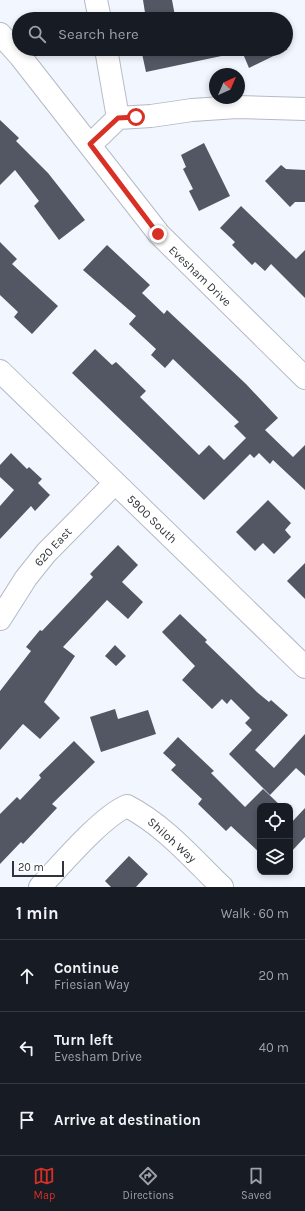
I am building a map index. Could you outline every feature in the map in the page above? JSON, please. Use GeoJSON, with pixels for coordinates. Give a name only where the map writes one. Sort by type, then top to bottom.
{"type":"FeatureCollection","features":[{"type":"Feature","properties":{"kind":"street"},"geometry":{"type":"LineString","coordinates":[[96,0],[99,12]]}},
{"type":"Feature","properties":{"kind":"street","name":"Evesham Drive"},"geometry":{"type":"LineString","coordinates":[[0,34],[12,47]]}},
{"type":"Feature","properties":{"kind":"street","name":"Evesham Drive"},"geometry":{"type":"LineString","coordinates":[[20,56],[90,144],[143,215],[172,248],[305,378]]}},
{"type":"Feature","properties":{"kind":"street"},"geometry":{"type":"LineString","coordinates":[[107,56],[118,118]]}},
{"type":"Feature","properties":{"kind":"street"},"geometry":{"type":"LineString","coordinates":[[90,144],[118,118],[237,107],[305,108]]}},
{"type":"Feature","properties":{"kind":"street","name":"5900 South"},"geometry":{"type":"LineString","coordinates":[[0,371],[305,667]]}},
{"type":"Feature","properties":{"kind":"street","name":"620 East"},"geometry":{"type":"LineString","coordinates":[[0,618],[26,578],[46,553],[115,483]]}},
{"type":"Feature","properties":{"kind":"street","name":"Shiloh Way"},"geometry":{"type":"LineString","coordinates":[[40,887],[98,827],[119,809],[127,806],[145,815],[163,829],[222,887]]}},
{"type":"Feature","properties":{"kind":"building"},"geometry":{"type":"Polygon","coordinates":[[[143,0],[172,0],[174,12],[145,12],[143,0]]]}},
{"type":"Feature","properties":{"kind":"building"},"geometry":{"type":"Polygon","coordinates":[[[143,56],[221,56],[146,72],[143,56]]]}},
{"type":"Feature","properties":{"kind":"building"},"geometry":{"type":"Polygon","coordinates":[[[244,56],[274,56],[249,68],[244,56]]]}},
{"type":"Feature","properties":{"kind":"building"},"geometry":{"type":"Polygon","coordinates":[[[0,120],[19,138],[16,141],[48,173],[85,220],[59,240],[34,206],[39,201],[15,170],[0,185],[0,120]]]}},
{"type":"Feature","properties":{"kind":"building"},"geometry":{"type":"Polygon","coordinates":[[[204,143],[230,196],[199,211],[189,191],[193,189],[183,169],[186,167],[181,155],[204,143]]]}},
{"type":"Feature","properties":{"kind":"building"},"geometry":{"type":"Polygon","coordinates":[[[281,165],[286,169],[305,170],[305,202],[295,202],[290,207],[265,181],[281,165]]]}},
{"type":"Feature","properties":{"kind":"building"},"geometry":{"type":"Polygon","coordinates":[[[241,206],[296,259],[305,250],[305,298],[271,264],[265,271],[255,262],[252,265],[232,245],[235,242],[220,228],[241,206]]]}},
{"type":"Feature","properties":{"kind":"building"},"geometry":{"type":"Polygon","coordinates":[[[0,242],[17,259],[12,264],[58,306],[32,334],[14,317],[18,312],[0,295],[0,242]]]}},
{"type":"Feature","properties":{"kind":"building"},"geometry":{"type":"Polygon","coordinates":[[[107,245],[150,285],[142,293],[164,314],[167,310],[246,384],[278,418],[265,430],[293,457],[305,445],[305,490],[273,460],[270,464],[259,453],[254,458],[250,454],[204,500],[72,373],[95,349],[112,365],[116,362],[146,391],[140,397],[199,455],[209,445],[224,460],[246,438],[234,426],[239,422],[173,359],[165,368],[151,355],[156,349],[129,324],[136,316],[83,270],[107,245]]]}},
{"type":"Feature","properties":{"kind":"building"},"geometry":{"type":"Polygon","coordinates":[[[11,453],[27,469],[29,467],[42,479],[38,483],[50,495],[35,511],[31,506],[0,539],[0,506],[14,490],[0,477],[0,465],[11,453]]]}},
{"type":"Feature","properties":{"kind":"building"},"geometry":{"type":"Polygon","coordinates":[[[268,500],[291,523],[285,530],[291,537],[274,554],[263,543],[255,551],[236,532],[268,500]]]}},
{"type":"Feature","properties":{"kind":"building"},"geometry":{"type":"Polygon","coordinates":[[[118,545],[138,565],[122,582],[143,602],[128,619],[107,600],[63,647],[75,656],[44,702],[60,718],[40,739],[23,724],[0,750],[0,691],[31,651],[26,647],[40,630],[42,631],[93,577],[90,574],[118,545]]]}},
{"type":"Feature","properties":{"kind":"building"},"geometry":{"type":"Polygon","coordinates":[[[305,563],[305,599],[287,581],[305,563]]]}},
{"type":"Feature","properties":{"kind":"building"},"geometry":{"type":"Polygon","coordinates":[[[180,614],[207,640],[205,642],[258,693],[269,702],[271,700],[288,715],[255,750],[274,768],[305,734],[305,776],[296,768],[270,795],[229,754],[252,730],[245,723],[250,718],[231,699],[227,704],[222,699],[212,709],[182,680],[195,666],[162,632],[180,614]]]}},
{"type":"Feature","properties":{"kind":"building"},"geometry":{"type":"Polygon","coordinates":[[[115,645],[126,656],[116,666],[105,656],[115,645]]]}},
{"type":"Feature","properties":{"kind":"building"},"geometry":{"type":"Polygon","coordinates":[[[115,709],[118,719],[148,710],[156,734],[101,752],[90,717],[115,709]]]}},
{"type":"Feature","properties":{"kind":"building"},"geometry":{"type":"Polygon","coordinates":[[[178,737],[214,771],[211,773],[245,807],[263,789],[278,803],[257,803],[257,850],[231,826],[226,831],[198,804],[202,799],[171,770],[176,765],[163,753],[178,737]]]}},
{"type":"Feature","properties":{"kind":"building"},"geometry":{"type":"Polygon","coordinates":[[[74,741],[95,762],[52,804],[57,808],[23,844],[21,842],[0,864],[0,814],[17,797],[20,800],[41,778],[39,775],[74,741]]]}},
{"type":"Feature","properties":{"kind":"building"},"geometry":{"type":"Polygon","coordinates":[[[305,808],[305,837],[293,850],[293,839],[293,821],[305,808]]]}},
{"type":"Feature","properties":{"kind":"building"},"geometry":{"type":"Polygon","coordinates":[[[129,856],[148,874],[136,887],[111,887],[105,881],[129,856]]]}},
{"type":"Feature","properties":{"kind":"route"},"geometry":{"type":"LineString","coordinates":[[136,117],[118,118],[90,144],[158,234]]}}]}
